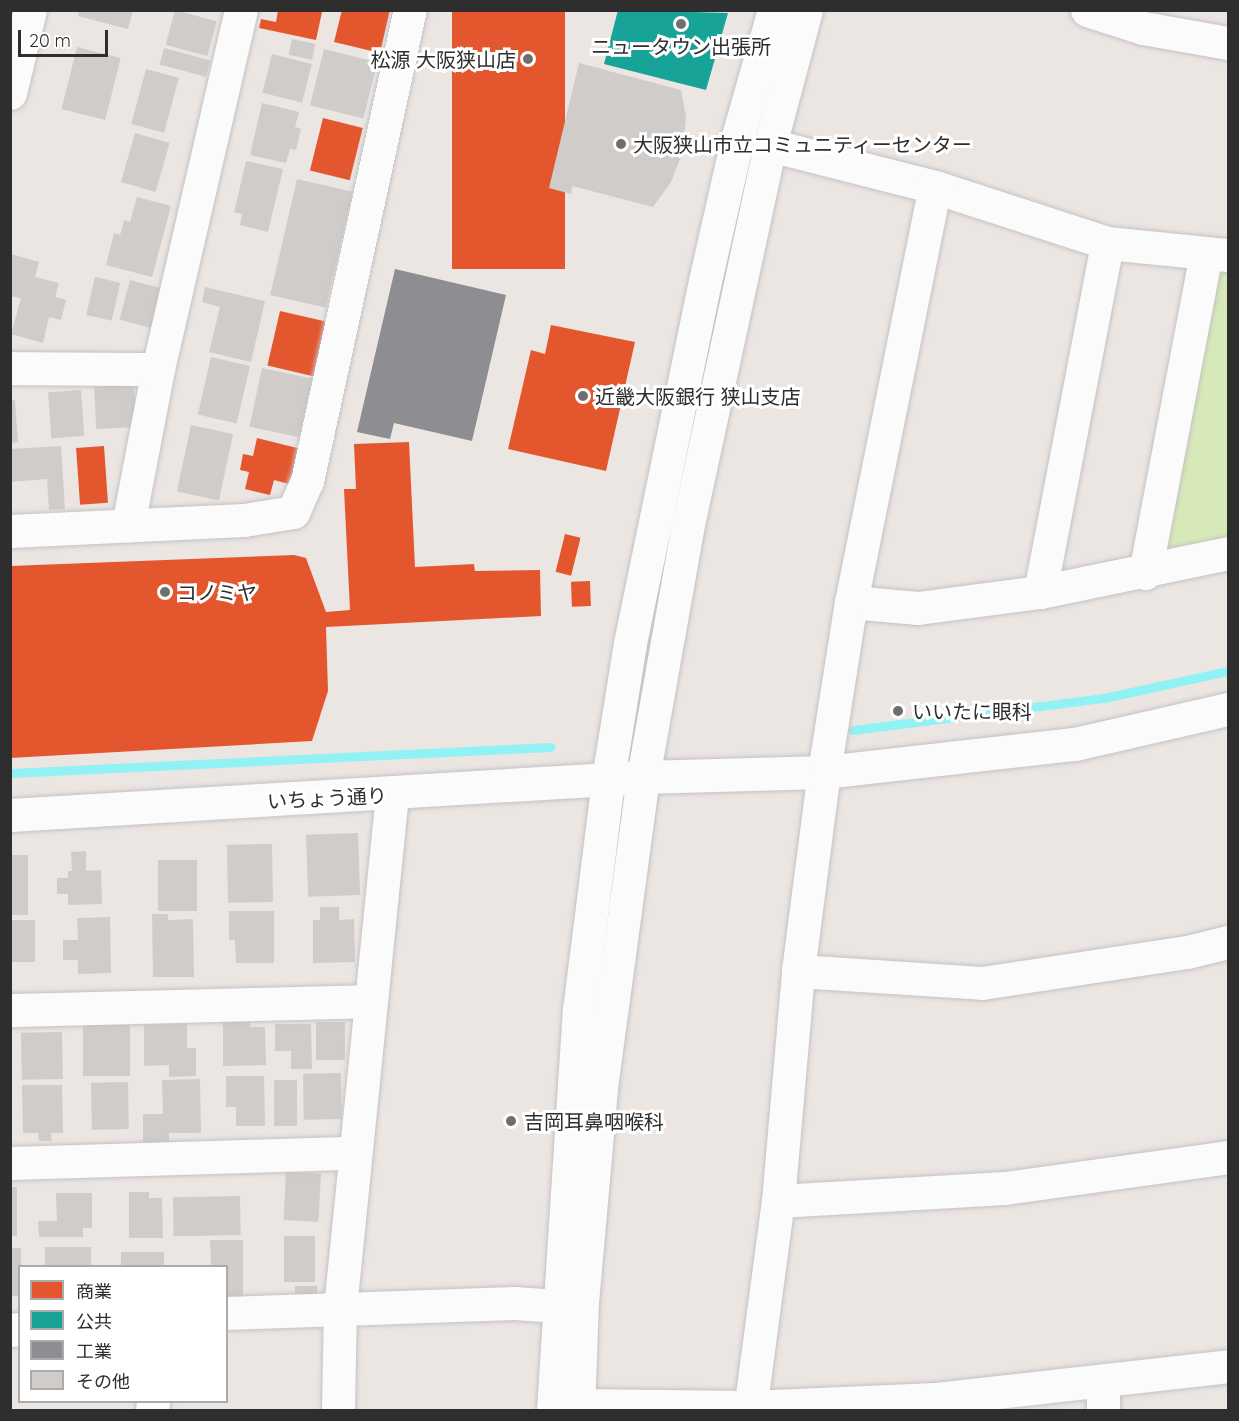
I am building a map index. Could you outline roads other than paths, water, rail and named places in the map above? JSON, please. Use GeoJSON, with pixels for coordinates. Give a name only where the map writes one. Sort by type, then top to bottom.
{"type":"FeatureCollection","features":[{"type":"Feature","properties":{"kind":"street"},"geometry":{"type":"LineString","coordinates":[[10,93],[30,10]]}},
{"type":"Feature","properties":{"kind":"street"},"geometry":{"type":"LineString","coordinates":[[128,525],[158,369],[241,10]]}},
{"type":"Feature","properties":{"kind":"street"},"geometry":{"type":"LineString","coordinates":[[10,531],[244,519],[293,512],[306,481],[410,10]]}},
{"type":"Feature","properties":{"kind":"street"},"geometry":{"type":"LineString","coordinates":[[570,1409],[558,1306],[579,1010],[608,779],[630,643],[705,281],[738,136],[774,10]]}},
{"type":"Feature","properties":{"kind":"street"},"geometry":{"type":"LineString","coordinates":[[570,1409],[602,1080],[643,777],[687,529],[770,145],[806,10]]}},
{"type":"Feature","properties":{"kind":"street"},"geometry":{"type":"LineString","coordinates":[[1087,10],[1143,28],[1228,44]]}},
{"type":"Feature","properties":{"kind":"street"},"geometry":{"type":"LineString","coordinates":[[770,145],[935,186],[1107,243],[1217,254],[1145,573]]}},
{"type":"Feature","properties":{"kind":"street"},"geometry":{"type":"LineString","coordinates":[[750,1409],[778,1202],[798,971],[824,771],[851,602],[935,186]]}},
{"type":"Feature","properties":{"kind":"street"},"geometry":{"type":"LineString","coordinates":[[1040,592],[1107,243]]}},
{"type":"Feature","properties":{"kind":"street"},"geometry":{"type":"LineString","coordinates":[[10,368],[158,369]]}},
{"type":"Feature","properties":{"kind":"street"},"geometry":{"type":"LineString","coordinates":[[851,602],[918,608],[1040,592],[1145,573],[1228,553]]}},
{"type":"Feature","properties":{"kind":"street","name":"いちょう通り"},"geometry":{"type":"LineString","coordinates":[[10,815],[392,794],[643,777],[824,771],[1075,744],[1228,709]]}},
{"type":"Feature","properties":{"kind":"street"},"geometry":{"type":"LineString","coordinates":[[338,1410],[340,1308],[392,794]]}},
{"type":"Feature","properties":{"kind":"street"},"geometry":{"type":"LineString","coordinates":[[798,971],[982,982],[1187,952],[1228,942]]}},
{"type":"Feature","properties":{"kind":"street"},"geometry":{"type":"LineString","coordinates":[[10,1010],[370,1001]]}},
{"type":"Feature","properties":{"kind":"street"},"geometry":{"type":"LineString","coordinates":[[10,1163],[354,1153]]}},
{"type":"Feature","properties":{"kind":"street"},"geometry":{"type":"LineString","coordinates":[[778,1202],[1005,1188],[1228,1157]]}},
{"type":"Feature","properties":{"kind":"street"},"geometry":{"type":"LineString","coordinates":[[228,1313],[514,1303],[558,1306]]}},
{"type":"Feature","properties":{"kind":"street"},"geometry":{"type":"LineString","coordinates":[[570,1409],[750,1409],[934,1405],[1103,1396],[1228,1366]]}},
{"type":"Feature","properties":{"kind":"waterway"},"geometry":{"type":"LineString","coordinates":[[853,730],[1104,698],[1228,671]]}},
{"type":"Feature","properties":{"kind":"waterway"},"geometry":{"type":"LineString","coordinates":[[10,773],[550,747]]}},
{"type":"Feature","properties":{"kind":"place","name":"ニュータウン出張所"},"geometry":{"type":"Point","coordinates":[681,24]}},
{"type":"Feature","properties":{"kind":"place","name":"松源 大阪狭山店"},"geometry":{"type":"Point","coordinates":[528,59]}},
{"type":"Feature","properties":{"kind":"place","name":"大阪狭山市立コミュニティーセンター"},"geometry":{"type":"Point","coordinates":[621,144]}},
{"type":"Feature","properties":{"kind":"place","name":"近畿大阪銀行 狭山支店"},"geometry":{"type":"Point","coordinates":[583,396]}},
{"type":"Feature","properties":{"kind":"place","name":"コノミヤ"},"geometry":{"type":"Point","coordinates":[165,592]}},
{"type":"Feature","properties":{"kind":"place","name":"いいたに眼科"},"geometry":{"type":"Point","coordinates":[898,711]}},
{"type":"Feature","properties":{"kind":"place","name":"吉岡耳鼻咽喉科"},"geometry":{"type":"Point","coordinates":[511,1121]}}]}
